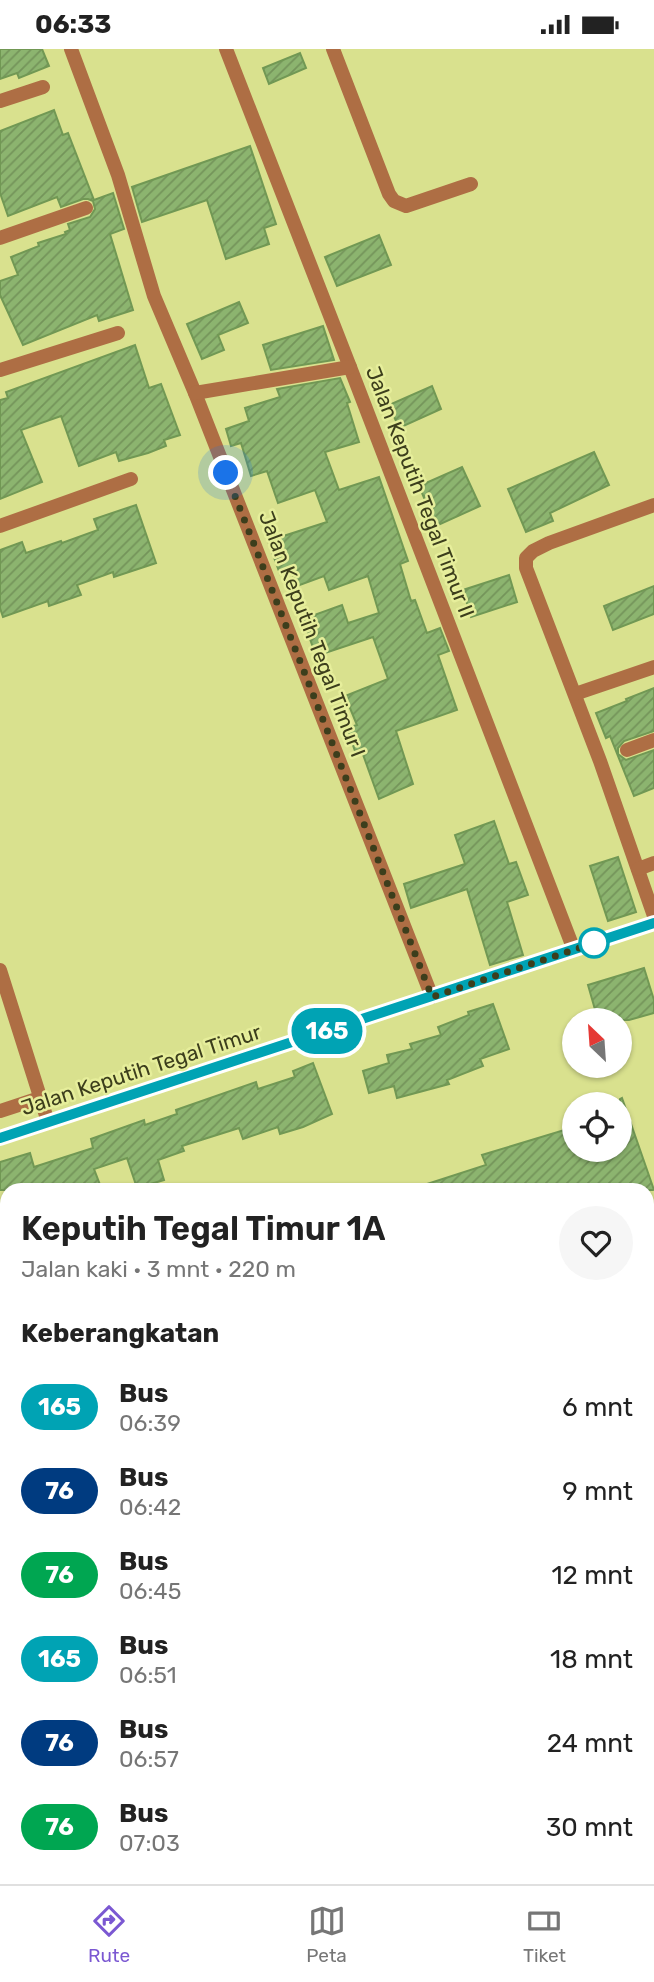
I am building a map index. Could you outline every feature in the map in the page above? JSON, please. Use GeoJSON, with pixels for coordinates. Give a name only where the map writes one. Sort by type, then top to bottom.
{"type":"FeatureCollection","features":[{"type":"Feature","properties":{"kind":"street","name":"Jalan Keputih Tegal Timur I"},"geometry":{"type":"LineString","coordinates":[[71,49],[118,175],[154,296],[195,393],[432,997]]}},
{"type":"Feature","properties":{"kind":"street","name":"Jalan Keputih Tegal Timur II"},"geometry":{"type":"LineString","coordinates":[[226,49],[574,950]]}},
{"type":"Feature","properties":{"kind":"street"},"geometry":{"type":"LineString","coordinates":[[333,49],[394,201],[406,206],[471,184]]}},
{"type":"Feature","properties":{"kind":"street"},"geometry":{"type":"LineString","coordinates":[[0,101],[43,87]]}},
{"type":"Feature","properties":{"kind":"street"},"geometry":{"type":"LineString","coordinates":[[0,238],[86,208]]}},
{"type":"Feature","properties":{"kind":"street"},"geometry":{"type":"LineString","coordinates":[[0,370],[118,333]]}},
{"type":"Feature","properties":{"kind":"street"},"geometry":{"type":"LineString","coordinates":[[195,393],[350,367]]}},
{"type":"Feature","properties":{"kind":"street"},"geometry":{"type":"LineString","coordinates":[[0,527],[131,479]]}},
{"type":"Feature","properties":{"kind":"street"},"geometry":{"type":"LineString","coordinates":[[654,505],[549,543],[526,558],[529,580],[575,694],[654,916]]}},
{"type":"Feature","properties":{"kind":"street"},"geometry":{"type":"LineString","coordinates":[[575,694],[654,667]]}},
{"type":"Feature","properties":{"kind":"street"},"geometry":{"type":"LineString","coordinates":[[627,750],[654,740]]}},
{"type":"Feature","properties":{"kind":"street"},"geometry":{"type":"LineString","coordinates":[[638,869],[654,863]]}},
{"type":"Feature","properties":{"kind":"street","name":"Jalan Keputih Tegal Timur"},"geometry":{"type":"LineString","coordinates":[[0,1138],[654,923]]}},
{"type":"Feature","properties":{"kind":"street"},"geometry":{"type":"LineString","coordinates":[[0,970],[48,1122]]}},
{"type":"Feature","properties":{"kind":"street"},"geometry":{"type":"LineString","coordinates":[[0,1111],[40,1098]]}},
{"type":"Feature","properties":{"kind":"building"},"geometry":{"type":"Polygon","coordinates":[[[0,49],[42,49],[49,66],[19,78],[17,73],[0,79],[0,49]]]}},
{"type":"Feature","properties":{"kind":"building"},"geometry":{"type":"Polygon","coordinates":[[[300,53],[306,68],[269,84],[263,68],[300,53]]]}},
{"type":"Feature","properties":{"kind":"building"},"geometry":{"type":"Polygon","coordinates":[[[54,110],[63,135],[68,133],[94,200],[113,193],[124,229],[110,234],[133,310],[99,321],[97,315],[23,345],[0,295],[0,281],[18,275],[11,257],[39,246],[38,243],[66,234],[65,232],[70,230],[68,224],[90,217],[95,209],[93,201],[88,199],[61,207],[57,197],[8,216],[0,193],[0,131],[54,110]]]}},
{"type":"Feature","properties":{"kind":"building"},"geometry":{"type":"Polygon","coordinates":[[[250,146],[276,224],[264,228],[269,244],[226,259],[207,200],[142,222],[132,187],[250,146]]]}},
{"type":"Feature","properties":{"kind":"building"},"geometry":{"type":"Polygon","coordinates":[[[379,235],[391,265],[337,286],[325,257],[379,235]]]}},
{"type":"Feature","properties":{"kind":"building"},"geometry":{"type":"Polygon","coordinates":[[[239,302],[248,323],[218,335],[224,350],[202,359],[187,324],[239,302]]]}},
{"type":"Feature","properties":{"kind":"building"},"geometry":{"type":"Polygon","coordinates":[[[323,326],[334,360],[271,370],[263,345],[323,326]]]}},
{"type":"Feature","properties":{"kind":"building"},"geometry":{"type":"Polygon","coordinates":[[[135,345],[149,388],[161,384],[180,435],[164,440],[166,446],[148,453],[119,461],[116,452],[79,466],[61,416],[21,430],[42,482],[0,499],[0,400],[8,398],[6,392],[135,345]]]}},
{"type":"Feature","properties":{"kind":"building"},"geometry":{"type":"Polygon","coordinates":[[[340,378],[350,402],[347,403],[359,442],[325,452],[339,490],[379,477],[408,561],[400,564],[411,601],[415,600],[427,633],[440,628],[449,651],[438,655],[457,710],[396,731],[413,784],[379,799],[361,749],[355,751],[347,728],[357,725],[345,696],[388,679],[373,637],[316,656],[303,619],[342,605],[348,623],[379,613],[368,576],[329,590],[324,576],[297,586],[291,570],[280,574],[268,541],[327,522],[315,490],[278,503],[267,471],[251,476],[241,443],[231,446],[226,429],[249,421],[245,408],[280,397],[277,389],[340,378]]]}},
{"type":"Feature","properties":{"kind":"building"},"geometry":{"type":"Polygon","coordinates":[[[432,386],[441,409],[399,428],[389,405],[432,386]]]}},
{"type":"Feature","properties":{"kind":"building"},"geometry":{"type":"Polygon","coordinates":[[[594,452],[609,485],[550,513],[553,521],[526,532],[508,489],[594,452]]]}},
{"type":"Feature","properties":{"kind":"building"},"geometry":{"type":"Polygon","coordinates":[[[462,467],[480,506],[436,526],[419,486],[462,467]]]}},
{"type":"Feature","properties":{"kind":"building"},"geometry":{"type":"Polygon","coordinates":[[[136,505],[156,563],[114,577],[113,572],[77,585],[81,595],[49,606],[48,601],[3,617],[0,608],[0,550],[22,542],[26,553],[61,541],[62,543],[98,530],[94,519],[136,505]]]}},
{"type":"Feature","properties":{"kind":"building"},"geometry":{"type":"Polygon","coordinates":[[[509,575],[517,602],[471,617],[463,590],[509,575]]]}},
{"type":"Feature","properties":{"kind":"building"},"geometry":{"type":"Polygon","coordinates":[[[654,586],[654,614],[613,630],[604,606],[654,586]]]}},
{"type":"Feature","properties":{"kind":"building"},"geometry":{"type":"Polygon","coordinates":[[[654,688],[654,731],[624,741],[618,748],[618,754],[626,760],[654,750],[654,788],[634,796],[610,736],[606,738],[596,713],[654,688]]]}},
{"type":"Feature","properties":{"kind":"building"},"geometry":{"type":"Polygon","coordinates":[[[494,821],[509,864],[516,862],[528,895],[507,902],[523,955],[490,965],[467,889],[411,908],[404,884],[465,864],[455,835],[494,821]]]}},
{"type":"Feature","properties":{"kind":"building"},"geometry":{"type":"Polygon","coordinates":[[[618,857],[636,912],[608,921],[590,866],[618,857]]]}},
{"type":"Feature","properties":{"kind":"building"},"geometry":{"type":"Polygon","coordinates":[[[644,968],[654,1000],[654,1013],[632,1019],[632,1008],[595,1008],[588,985],[644,968]]]}},
{"type":"Feature","properties":{"kind":"building"},"geometry":{"type":"Polygon","coordinates":[[[493,1004],[509,1049],[480,1059],[483,1066],[447,1080],[449,1084],[397,1098],[394,1086],[369,1093],[363,1071],[389,1063],[387,1055],[412,1049],[410,1044],[441,1035],[438,1027],[469,1015],[468,1012],[493,1004]]]}},
{"type":"Feature","properties":{"kind":"building"},"geometry":{"type":"Polygon","coordinates":[[[313,1063],[332,1114],[280,1134],[278,1127],[243,1139],[239,1128],[182,1146],[184,1151],[158,1160],[164,1180],[154,1183],[135,1183],[127,1158],[94,1169],[99,1183],[0,1183],[0,1162],[30,1153],[34,1167],[93,1148],[91,1139],[144,1120],[145,1125],[177,1114],[176,1110],[256,1082],[258,1089],[295,1077],[293,1071],[313,1063]]]}},
{"type":"Feature","properties":{"kind":"building"},"geometry":{"type":"Polygon","coordinates":[[[632,1127],[652,1183],[430,1183],[486,1165],[482,1155],[562,1131],[562,1162],[632,1162],[632,1127]]]}},
{"type":"Feature","properties":{"kind":"bus line","name":"165"},"geometry":{"type":"LineString","coordinates":[[0,1138],[654,923]]}},
{"type":"Feature","properties":{"kind":"route"},"geometry":{"type":"LineString","coordinates":[[226,473],[432,997],[594,943]]}}]}
